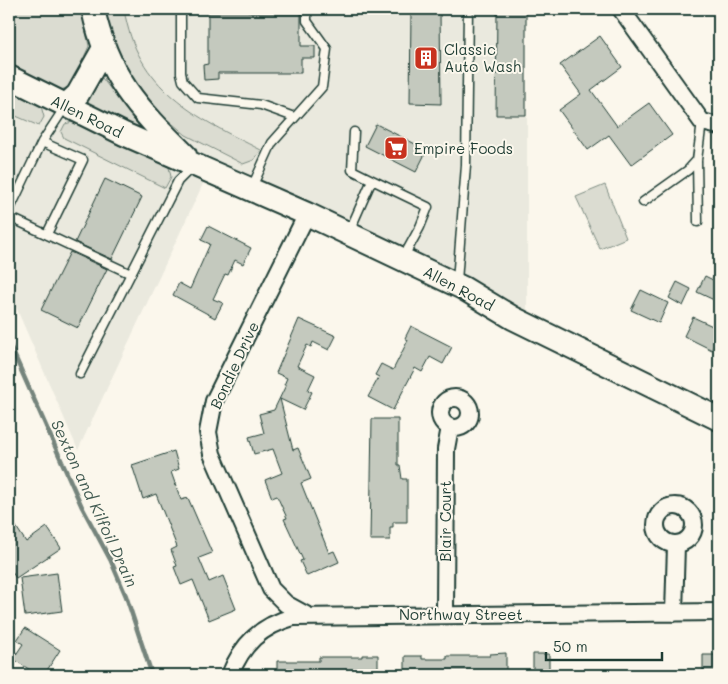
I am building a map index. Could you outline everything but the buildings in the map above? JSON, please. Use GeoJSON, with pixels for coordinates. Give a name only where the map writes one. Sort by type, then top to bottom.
{"type":"FeatureCollection","features":[{"type":"Feature","properties":{"kind":"main road","name":"Allen Road"},"geometry":{"type":"LineString","coordinates":[[93,9],[104,48],[118,79],[145,116],[194,164]]}},
{"type":"Feature","properties":{"kind":"main road"},"geometry":{"type":"LineString","coordinates":[[66,105],[78,94],[104,48]]}},
{"type":"Feature","properties":{"kind":"main road","name":"Allen Road"},"geometry":{"type":"LineString","coordinates":[[9,77],[124,134],[307,214],[457,285],[513,318],[719,419]]}},
{"type":"Feature","properties":{"kind":"street"},"geometry":{"type":"LineString","coordinates":[[622,9],[658,63],[702,122],[719,126]]}},
{"type":"Feature","properties":{"kind":"street","name":"Bondie Drive"},"geometry":{"type":"LineString","coordinates":[[306,615],[286,604],[271,589],[212,454],[208,432],[214,401],[307,214]]}},
{"type":"Feature","properties":{"kind":"street","name":"Blair Court"},"geometry":{"type":"LineString","coordinates":[[445,614],[446,449],[450,427]]}},
{"type":"Feature","properties":{"kind":"street"},"geometry":{"type":"LineString","coordinates":[[674,613],[676,544]]}},
{"type":"Feature","properties":{"kind":"street","name":"Northway Street"},"geometry":{"type":"LineString","coordinates":[[230,675],[240,654],[263,628],[281,620],[306,615],[719,612]]}},
{"type":"Feature","properties":{"kind":"lane"},"geometry":{"type":"LineString","coordinates":[[181,9],[183,82],[198,98],[261,105],[294,117]]}},
{"type":"Feature","properties":{"kind":"lane"},"geometry":{"type":"LineString","coordinates":[[251,190],[272,142],[322,87],[327,49],[307,21],[307,9]]}},
{"type":"Feature","properties":{"kind":"lane"},"geometry":{"type":"LineString","coordinates":[[457,285],[466,165],[468,9]]}},
{"type":"Feature","properties":{"kind":"lane"},"geometry":{"type":"LineString","coordinates":[[9,211],[42,142],[66,105]]}},
{"type":"Feature","properties":{"kind":"lane"},"geometry":{"type":"LineString","coordinates":[[698,222],[697,160],[702,122]]}},
{"type":"Feature","properties":{"kind":"lane"},"geometry":{"type":"LineString","coordinates":[[354,132],[352,170],[428,207],[420,227],[402,259]]}},
{"type":"Feature","properties":{"kind":"lane"},"geometry":{"type":"LineString","coordinates":[[42,142],[83,160],[47,234]]}},
{"type":"Feature","properties":{"kind":"lane"},"geometry":{"type":"LineString","coordinates":[[643,202],[688,170],[697,160]]}},
{"type":"Feature","properties":{"kind":"lane"},"geometry":{"type":"LineString","coordinates":[[80,374],[178,181],[194,164]]}},
{"type":"Feature","properties":{"kind":"lane"},"geometry":{"type":"LineString","coordinates":[[348,234],[372,180]]}},
{"type":"Feature","properties":{"kind":"lane"},"geometry":{"type":"LineString","coordinates":[[9,217],[131,274]]}},
{"type":"Feature","properties":{"kind":"shaded area"},"geometry":{"type":"Polygon","coordinates":[[[9,9],[81,9],[89,46],[69,87],[58,91],[9,68],[9,9]]]}},
{"type":"Feature","properties":{"kind":"shaded area"},"geometry":{"type":"Polygon","coordinates":[[[93,9],[527,9],[527,324],[209,171],[78,450],[9,291],[9,77],[193,164],[93,9]]]}},
{"type":"Feature","properties":{"kind":"shaded area"},"geometry":{"type":"Polygon","coordinates":[[[104,9],[124,9],[131,37],[142,60],[156,80],[192,112],[261,150],[254,160],[243,164],[186,135],[149,104],[118,57],[104,9]]]}},
{"type":"Feature","properties":{"kind":"shaded area"},"geometry":{"type":"Polygon","coordinates":[[[99,74],[138,125],[137,128],[85,105],[84,100],[99,74]]]}},
{"type":"Feature","properties":{"kind":"shaded area"},"geometry":{"type":"Polygon","coordinates":[[[9,88],[41,106],[44,117],[39,126],[9,113],[9,88]]]}},
{"type":"Feature","properties":{"kind":"shaded area"},"geometry":{"type":"Polygon","coordinates":[[[76,121],[169,167],[171,177],[165,188],[64,138],[61,132],[65,124],[76,121]]]}},
{"type":"Feature","properties":{"kind":"shaded area"},"geometry":{"type":"Polygon","coordinates":[[[605,185],[626,238],[600,249],[576,197],[605,185]]]}},
{"type":"Feature","properties":{"kind":"waterway","name":"Sexton and Kilfoil Drain"},"geometry":{"type":"LineString","coordinates":[[9,343],[82,507],[111,561],[126,596],[152,675]]}},
{"type":"Feature","properties":{"kind":"place","name":"Classic Auto Wash"},"geometry":{"type":"Point","coordinates":[426,58]}},
{"type":"Feature","properties":{"kind":"place","name":"Empire Foods"},"geometry":{"type":"Point","coordinates":[396,148]}}]}
